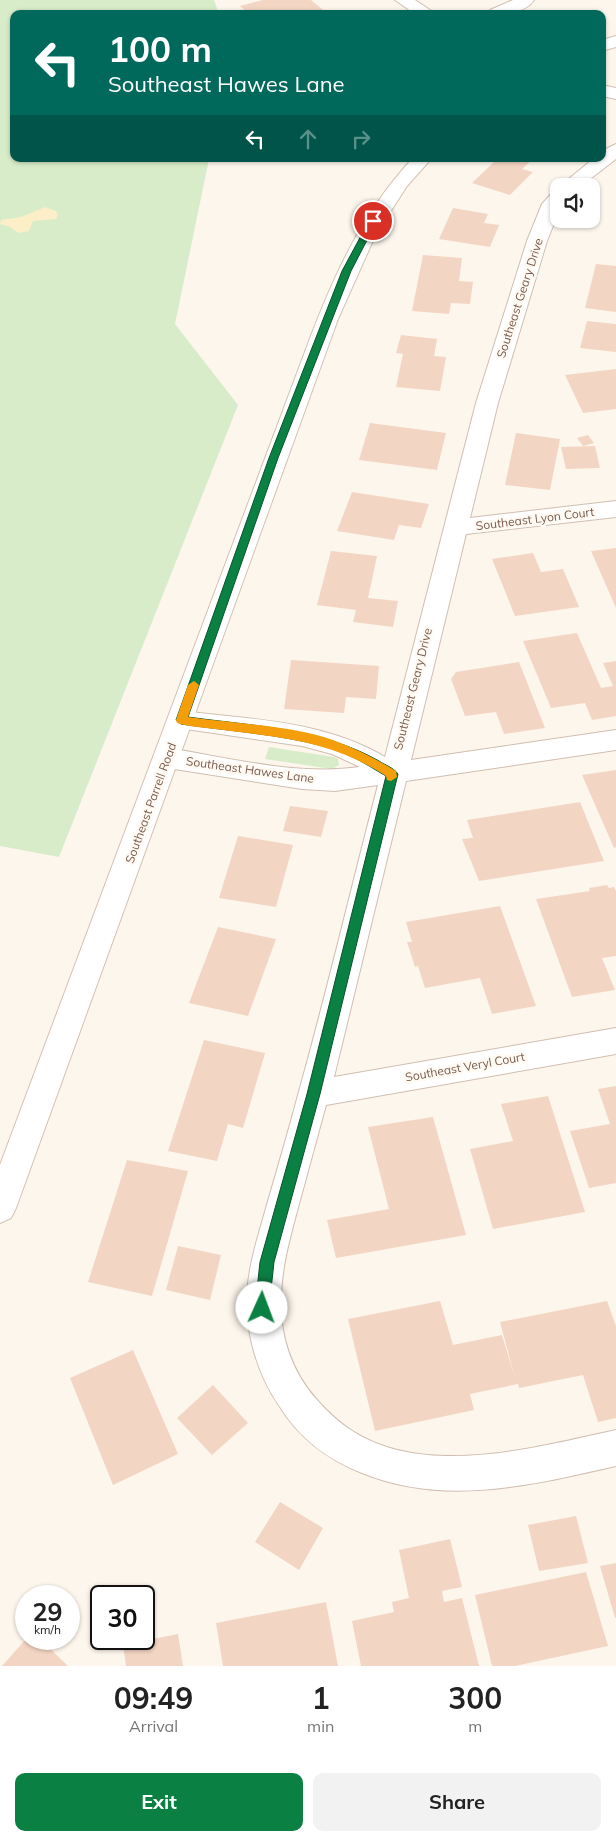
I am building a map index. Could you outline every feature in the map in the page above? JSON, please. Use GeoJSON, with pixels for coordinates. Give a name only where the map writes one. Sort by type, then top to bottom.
{"type":"FeatureCollection","features":[{"type":"Feature","properties":{"kind":"street"},"geometry":{"type":"LineString","coordinates":[[403,0],[421,10]]}},
{"type":"Feature","properties":{"kind":"street"},"geometry":{"type":"LineString","coordinates":[[505,10],[526,0]]}},
{"type":"Feature","properties":{"kind":"street"},"geometry":{"type":"LineString","coordinates":[[606,158],[616,150]]}},
{"type":"Feature","properties":{"kind":"street","name":"Southeast Parrell Road"},"geometry":{"type":"LineString","coordinates":[[0,1208],[168,758],[274,458],[346,271],[373,221],[403,178],[419,162]]}},
{"type":"Feature","properties":{"kind":"street"},"geometry":{"type":"LineString","coordinates":[[579,178],[600,162]]}},
{"type":"Feature","properties":{"kind":"street","name":"Southeast Geary Drive"},"geometry":{"type":"LineString","coordinates":[[550,209],[537,241],[487,403],[392,774],[314,1094],[270,1251],[262,1290],[267,1343],[284,1386],[304,1412],[326,1433],[351,1451],[389,1465],[458,1474],[503,1470],[616,1448]]}},
{"type":"Feature","properties":{"kind":"street","name":"Southeast Lyon Court"},"geometry":{"type":"LineString","coordinates":[[454,528],[616,509]]}},
{"type":"Feature","properties":{"kind":"street"},"geometry":{"type":"LineString","coordinates":[[181,720],[289,735],[330,743],[355,753],[392,774]]}},
{"type":"Feature","properties":{"kind":"street","name":"Southeast Hawes Lane"},"geometry":{"type":"LineString","coordinates":[[168,758],[302,780],[335,781],[616,740]]}},
{"type":"Feature","properties":{"kind":"street","name":"Southeast Veryl Court"},"geometry":{"type":"LineString","coordinates":[[314,1094],[616,1040]]}},
{"type":"Feature","properties":{"kind":"green space"},"geometry":{"type":"Polygon","coordinates":[[[0,0],[214,0],[218,10],[10,10],[10,162],[208,162],[175,324],[238,405],[59,857],[0,846],[0,0]]]}},
{"type":"Feature","properties":{"kind":"green space"},"geometry":{"type":"Polygon","coordinates":[[[269,747],[334,757],[338,759],[339,765],[332,769],[265,759],[269,747]]]}},
{"type":"Feature","properties":{"kind":"sand"},"geometry":{"type":"Polygon","coordinates":[[[45,207],[56,211],[58,215],[56,219],[33,221],[29,231],[18,233],[10,227],[0,224],[1,220],[21,217],[45,207]]]}},
{"type":"Feature","properties":{"kind":"building"},"geometry":{"type":"Polygon","coordinates":[[[263,0],[311,0],[323,10],[244,10],[240,6],[263,0]]]}},
{"type":"Feature","properties":{"kind":"building"},"geometry":{"type":"Polygon","coordinates":[[[494,162],[530,162],[522,169],[533,172],[510,195],[472,183],[494,162]]]}},
{"type":"Feature","properties":{"kind":"building"},"geometry":{"type":"Polygon","coordinates":[[[453,208],[488,214],[484,223],[499,225],[490,247],[439,239],[453,208]]]}},
{"type":"Feature","properties":{"kind":"building"},"geometry":{"type":"Polygon","coordinates":[[[423,255],[462,258],[459,281],[473,282],[470,304],[451,303],[449,314],[412,311],[423,255]]]}},
{"type":"Feature","properties":{"kind":"building"},"geometry":{"type":"Polygon","coordinates":[[[596,264],[616,266],[616,312],[585,308],[596,264]]]}},
{"type":"Feature","properties":{"kind":"building"},"geometry":{"type":"Polygon","coordinates":[[[587,321],[616,324],[616,352],[580,348],[587,321]]]}},
{"type":"Feature","properties":{"kind":"building"},"geometry":{"type":"Polygon","coordinates":[[[401,335],[437,339],[434,356],[446,357],[440,391],[396,387],[403,354],[396,353],[401,335]]]}},
{"type":"Feature","properties":{"kind":"building"},"geometry":{"type":"Polygon","coordinates":[[[616,369],[616,409],[583,413],[565,375],[616,369]]]}},
{"type":"Feature","properties":{"kind":"building"},"geometry":{"type":"Polygon","coordinates":[[[370,423],[446,433],[437,470],[359,460],[370,423]]]}},
{"type":"Feature","properties":{"kind":"building"},"geometry":{"type":"Polygon","coordinates":[[[516,433],[560,439],[550,490],[505,485],[516,433]]]}},
{"type":"Feature","properties":{"kind":"building"},"geometry":{"type":"Polygon","coordinates":[[[588,435],[594,443],[583,446],[577,438],[588,435]]]}},
{"type":"Feature","properties":{"kind":"building"},"geometry":{"type":"Polygon","coordinates":[[[595,446],[600,468],[566,469],[561,447],[595,446]]]}},
{"type":"Feature","properties":{"kind":"building"},"geometry":{"type":"Polygon","coordinates":[[[352,492],[429,504],[421,528],[399,525],[394,540],[337,531],[352,492]]]}},
{"type":"Feature","properties":{"kind":"building"},"geometry":{"type":"Polygon","coordinates":[[[616,548],[616,608],[591,551],[616,548]]]}},
{"type":"Feature","properties":{"kind":"building"},"geometry":{"type":"Polygon","coordinates":[[[331,551],[377,556],[368,598],[398,601],[393,627],[353,622],[356,610],[317,605],[331,551]]]}},
{"type":"Feature","properties":{"kind":"building"},"geometry":{"type":"Polygon","coordinates":[[[533,553],[541,572],[563,569],[579,607],[515,616],[492,559],[533,553]]]}},
{"type":"Feature","properties":{"kind":"building"},"geometry":{"type":"Polygon","coordinates":[[[577,633],[601,688],[613,686],[603,663],[616,661],[616,716],[592,720],[585,703],[551,708],[523,641],[577,633]]]}},
{"type":"Feature","properties":{"kind":"building"},"geometry":{"type":"Polygon","coordinates":[[[291,660],[379,666],[376,699],[346,697],[344,713],[284,709],[291,660]]]}},
{"type":"Feature","properties":{"kind":"building"},"geometry":{"type":"Polygon","coordinates":[[[519,662],[545,728],[504,734],[496,712],[465,716],[451,679],[456,672],[519,662]]]}},
{"type":"Feature","properties":{"kind":"building"},"geometry":{"type":"Polygon","coordinates":[[[616,770],[616,847],[614,848],[582,775],[616,770]]]}},
{"type":"Feature","properties":{"kind":"building"},"geometry":{"type":"Polygon","coordinates":[[[580,802],[604,861],[479,881],[462,839],[473,838],[467,820],[580,802]]]}},
{"type":"Feature","properties":{"kind":"building"},"geometry":{"type":"Polygon","coordinates":[[[290,806],[328,811],[321,837],[283,831],[290,806]]]}},
{"type":"Feature","properties":{"kind":"building"},"geometry":{"type":"Polygon","coordinates":[[[238,836],[293,845],[276,907],[219,898],[238,836]]]}},
{"type":"Feature","properties":{"kind":"building"},"geometry":{"type":"Polygon","coordinates":[[[607,885],[609,888],[614,887],[616,891],[616,956],[602,958],[615,990],[572,997],[536,899],[590,891],[589,888],[607,885]]]}},
{"type":"Feature","properties":{"kind":"building"},"geometry":{"type":"Polygon","coordinates":[[[500,906],[536,1006],[492,1014],[480,978],[425,988],[418,966],[415,967],[407,942],[412,942],[406,922],[500,906]]]}},
{"type":"Feature","properties":{"kind":"building"},"geometry":{"type":"Polygon","coordinates":[[[218,927],[276,939],[248,1016],[189,1003],[218,927]]]}},
{"type":"Feature","properties":{"kind":"building"},"geometry":{"type":"Polygon","coordinates":[[[204,1040],[265,1053],[243,1128],[228,1124],[217,1161],[168,1151],[204,1040]]]}},
{"type":"Feature","properties":{"kind":"building"},"geometry":{"type":"Polygon","coordinates":[[[616,1086],[616,1183],[589,1188],[570,1131],[610,1124],[598,1089],[616,1086]]]}},
{"type":"Feature","properties":{"kind":"building"},"geometry":{"type":"Polygon","coordinates":[[[548,1096],[585,1212],[493,1229],[470,1149],[513,1141],[501,1104],[548,1096]]]}},
{"type":"Feature","properties":{"kind":"building"},"geometry":{"type":"Polygon","coordinates":[[[433,1117],[466,1235],[336,1258],[327,1220],[389,1209],[368,1127],[433,1117]]]}},
{"type":"Feature","properties":{"kind":"building"},"geometry":{"type":"Polygon","coordinates":[[[127,1160],[188,1171],[152,1296],[88,1282],[127,1160]]]}},
{"type":"Feature","properties":{"kind":"building"},"geometry":{"type":"Polygon","coordinates":[[[178,1246],[221,1255],[210,1300],[166,1290],[178,1246]]]}},
{"type":"Feature","properties":{"kind":"building"},"geometry":{"type":"Polygon","coordinates":[[[440,1301],[453,1345],[502,1335],[515,1378],[500,1322],[607,1301],[616,1326],[616,1418],[598,1422],[583,1375],[519,1388],[518,1384],[470,1394],[474,1410],[375,1431],[348,1319],[440,1301]]]}},
{"type":"Feature","properties":{"kind":"building"},"geometry":{"type":"Polygon","coordinates":[[[133,1350],[178,1454],[113,1485],[70,1378],[133,1350]]]}},
{"type":"Feature","properties":{"kind":"building"},"geometry":{"type":"Polygon","coordinates":[[[213,1385],[248,1423],[212,1455],[177,1418],[213,1385]]]}},
{"type":"Feature","properties":{"kind":"building"},"geometry":{"type":"Polygon","coordinates":[[[280,1502],[323,1528],[299,1570],[255,1542],[280,1502]]]}},
{"type":"Feature","properties":{"kind":"building"},"geometry":{"type":"Polygon","coordinates":[[[576,1516],[588,1563],[539,1571],[528,1525],[576,1516]]]}},
{"type":"Feature","properties":{"kind":"building"},"geometry":{"type":"Polygon","coordinates":[[[450,1539],[462,1587],[442,1591],[444,1602],[462,1598],[479,1666],[361,1666],[352,1621],[394,1612],[392,1602],[409,1598],[399,1550],[450,1539]]]}},
{"type":"Feature","properties":{"kind":"building"},"geometry":{"type":"Polygon","coordinates":[[[616,1563],[616,1618],[615,1618],[600,1566],[616,1563]]]}},
{"type":"Feature","properties":{"kind":"building"},"geometry":{"type":"Polygon","coordinates":[[[586,1572],[608,1646],[515,1666],[492,1666],[475,1595],[586,1572]]]}},
{"type":"Feature","properties":{"kind":"building"},"geometry":{"type":"Polygon","coordinates":[[[326,1602],[338,1666],[223,1666],[216,1623],[326,1602]]]}},
{"type":"Feature","properties":{"kind":"building"},"geometry":{"type":"Polygon","coordinates":[[[178,1634],[183,1666],[126,1666],[124,1650],[155,1650],[155,1639],[178,1634]]]}},
{"type":"Feature","properties":{"kind":"building"},"geometry":{"type":"Polygon","coordinates":[[[16,1650],[51,1650],[68,1666],[2,1666],[16,1650]]]}},
{"type":"Feature","properties":{"kind":"slow traffic"},"geometry":{"type":"LineString","coordinates":[[194,685],[181,720],[289,735],[330,743],[375,763],[392,774],[391,777]]}},
{"type":"Feature","properties":{"kind":"route"},"geometry":{"type":"LineString","coordinates":[[262,1308],[262,1290],[267,1262],[314,1094],[392,774],[375,763],[330,743],[289,735],[181,720],[274,458],[346,271],[373,221]]}}]}
